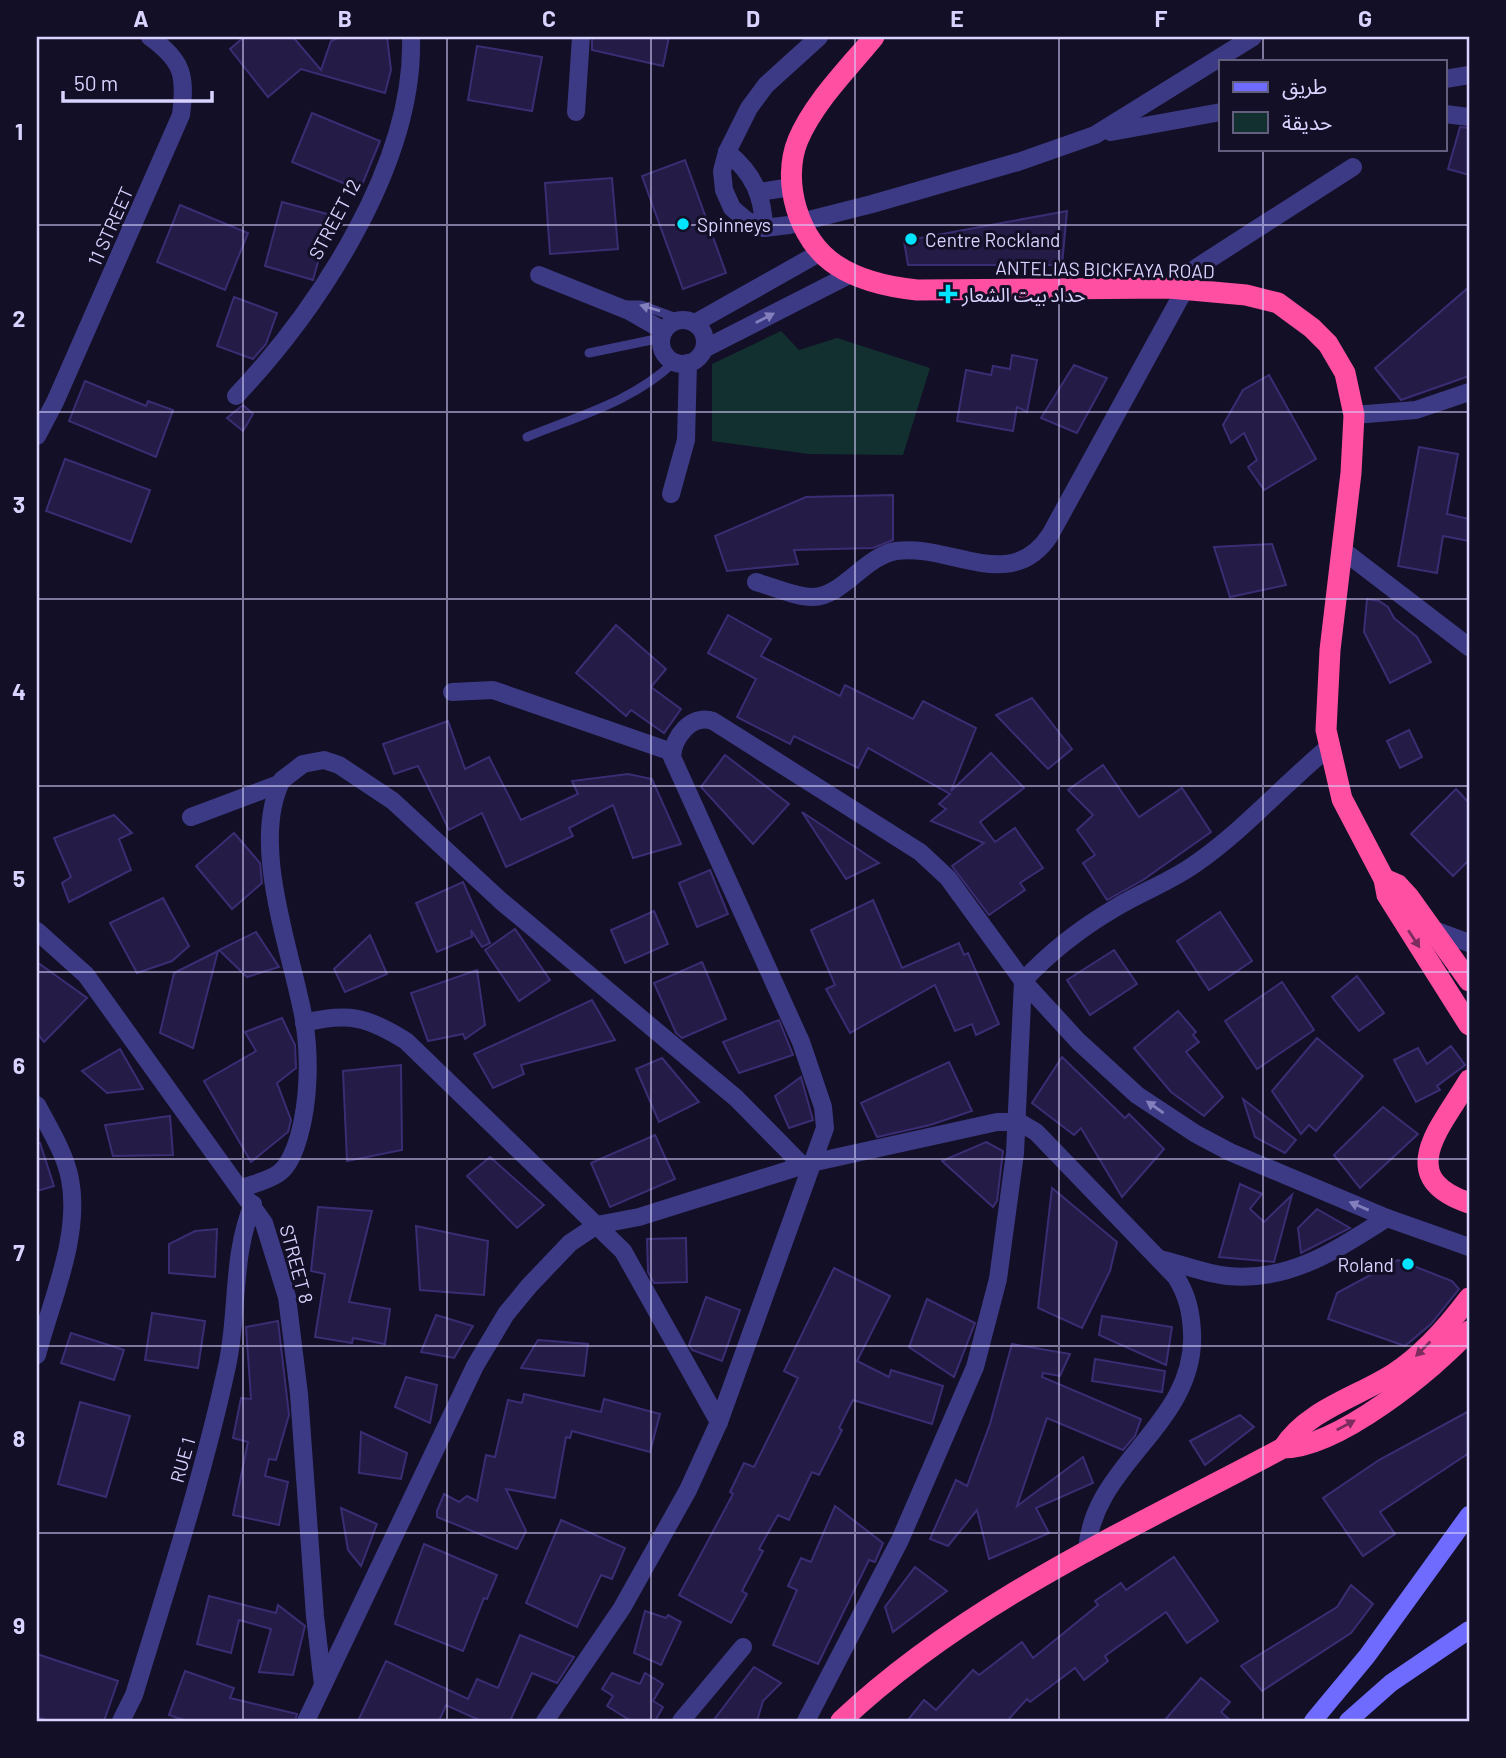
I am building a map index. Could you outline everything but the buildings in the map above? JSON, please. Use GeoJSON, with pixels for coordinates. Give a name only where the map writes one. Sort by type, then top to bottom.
{"type":"FeatureCollection","features":[{"type":"Feature","properties":{"kind":"highway","name":"ANTELIAS BICKFAYA ROAD"},"geometry":{"type":"LineString","coordinates":[[874,37],[808,121],[793,156],[792,187],[801,220],[821,252],[853,273],[879,284],[917,290],[1177,289],[1258,297],[1278,303],[1296,314],[1328,344],[1337,357],[1345,373],[1354,415],[1328,675],[1329,747],[1342,799],[1384,878],[1387,895],[1469,1025]]}},
{"type":"Feature","properties":{"kind":"highway","name":"ANTELIAS BICKFAYA ROAD"},"geometry":{"type":"LineString","coordinates":[[1384,878],[1398,885],[1434,930],[1469,981]]}},
{"type":"Feature","properties":{"kind":"highway"},"geometry":{"type":"LineString","coordinates":[[1469,1080],[1427,1152],[1428,1171],[1437,1186],[1445,1193],[1469,1203]]}},
{"type":"Feature","properties":{"kind":"highway"},"geometry":{"type":"LineString","coordinates":[[1440,1130],[1455,1121],[1468,1120]]}},
{"type":"Feature","properties":{"kind":"highway"},"geometry":{"type":"LineString","coordinates":[[1283,1448],[1300,1426],[1394,1374],[1413,1359],[1469,1298]]}},
{"type":"Feature","properties":{"kind":"highway"},"geometry":{"type":"LineString","coordinates":[[841,1721],[896,1671],[953,1631],[1087,1553],[1283,1448],[1303,1446],[1361,1417],[1428,1372],[1469,1331]]}},
{"type":"Feature","properties":{"kind":"street","name":"11 STREET"},"geometry":{"type":"LineString","coordinates":[[37,436],[55,402],[181,114],[183,79],[180,66],[149,37]]}},
{"type":"Feature","properties":{"kind":"street","name":"STREET 12"},"geometry":{"type":"LineString","coordinates":[[236,396],[272,358],[355,231],[381,175],[402,115],[409,84],[411,37]]}},
{"type":"Feature","properties":{"kind":"street"},"geometry":{"type":"LineString","coordinates":[[576,112],[581,37]]}},
{"type":"Feature","properties":{"kind":"street"},"geometry":{"type":"LineString","coordinates":[[819,37],[766,85],[749,108],[727,152],[723,181],[732,208],[746,220],[764,228],[831,215],[1018,162],[1095,135],[1219,112]]}},
{"type":"Feature","properties":{"kind":"street"},"geometry":{"type":"LineString","coordinates":[[1095,135],[1253,37]]}},
{"type":"Feature","properties":{"kind":"street"},"geometry":{"type":"LineString","coordinates":[[1446,79],[1469,75]]}},
{"type":"Feature","properties":{"kind":"street"},"geometry":{"type":"LineString","coordinates":[[1171,89],[1175,107],[1188,116]]}},
{"type":"Feature","properties":{"kind":"street"},"geometry":{"type":"LineString","coordinates":[[1446,114],[1469,117]]}},
{"type":"Feature","properties":{"kind":"street"},"geometry":{"type":"LineString","coordinates":[[727,152],[751,177],[759,192],[764,228]]}},
{"type":"Feature","properties":{"kind":"street"},"geometry":{"type":"LineString","coordinates":[[756,582],[811,597],[827,594],[875,559],[898,551],[998,566],[1030,557],[1050,536],[1177,289],[1199,266],[1353,167]]}},
{"type":"Feature","properties":{"kind":"street"},"geometry":{"type":"LineString","coordinates":[[759,192],[792,187]]}},
{"type":"Feature","properties":{"kind":"street"},"geometry":{"type":"LineString","coordinates":[[689,322],[821,252]]}},
{"type":"Feature","properties":{"kind":"street"},"geometry":{"type":"LineString","coordinates":[[704,349],[853,273]]}},
{"type":"Feature","properties":{"kind":"street"},"geometry":{"type":"LineString","coordinates":[[539,275],[616,307],[663,334]]}},
{"type":"Feature","properties":{"kind":"street"},"geometry":{"type":"LineString","coordinates":[[675,321],[689,322],[703,332],[704,349],[701,356],[681,363],[663,352],[663,334],[675,321]]}},
{"type":"Feature","properties":{"kind":"street"},"geometry":{"type":"LineString","coordinates":[[671,494],[686,440],[681,363]]}},
{"type":"Feature","properties":{"kind":"street"},"geometry":{"type":"LineString","coordinates":[[1354,415],[1416,410],[1469,392]]}},
{"type":"Feature","properties":{"kind":"street"},"geometry":{"type":"LineString","coordinates":[[1341,549],[1469,647]]}},
{"type":"Feature","properties":{"kind":"street"},"geometry":{"type":"LineString","coordinates":[[453,692],[493,690],[673,752],[801,1042],[823,1107],[825,1128],[806,1164],[719,1422],[688,1490],[622,1608],[545,1721]]}},
{"type":"Feature","properties":{"kind":"street"},"geometry":{"type":"LineString","coordinates":[[673,752],[687,726],[698,720],[709,720],[903,840],[948,878],[1023,981],[1110,1072],[1164,1114],[1230,1152],[1387,1218],[1469,1247]]}},
{"type":"Feature","properties":{"kind":"street"},"geometry":{"type":"LineString","coordinates":[[806,1721],[900,1540],[975,1367],[998,1279],[1019,1122],[1023,981],[1043,959],[1105,914],[1183,873],[1222,845],[1329,747]]}},
{"type":"Feature","properties":{"kind":"street"},"geometry":{"type":"LineString","coordinates":[[191,817],[279,784],[291,770],[303,764],[324,760],[339,765],[393,801],[501,901],[736,1098],[806,1164]]}},
{"type":"Feature","properties":{"kind":"street"},"geometry":{"type":"LineString","coordinates":[[240,1189],[279,1173],[297,1143],[305,1114],[304,1023],[276,892],[270,839],[279,784]]}},
{"type":"Feature","properties":{"kind":"street"},"geometry":{"type":"LineString","coordinates":[[1434,930],[1469,943]]}},
{"type":"Feature","properties":{"kind":"street","name":"STREET 8"},"geometry":{"type":"LineString","coordinates":[[37,932],[86,975],[253,1204],[264,1223],[287,1297],[299,1394],[315,1616],[323,1685]]}},
{"type":"Feature","properties":{"kind":"street"},"geometry":{"type":"LineString","coordinates":[[304,1023],[331,1016],[354,1017],[373,1022],[406,1041],[597,1225],[631,1262],[719,1422]]}},
{"type":"Feature","properties":{"kind":"street"},"geometry":{"type":"LineString","coordinates":[[37,1105],[62,1154],[70,1179],[72,1206],[61,1267],[37,1354]]}},
{"type":"Feature","properties":{"kind":"street"},"geometry":{"type":"LineString","coordinates":[[306,1721],[443,1429],[481,1356],[506,1314],[554,1258],[597,1225],[639,1217],[806,1164],[997,1122],[1019,1122],[1036,1132],[1060,1154],[1160,1259],[1185,1291],[1191,1314],[1193,1345],[1189,1368],[1162,1423],[1101,1497],[1089,1528],[1087,1553]]}},
{"type":"Feature","properties":{"kind":"street","name":"RUE 1"},"geometry":{"type":"LineString","coordinates":[[121,1721],[134,1695],[207,1452],[228,1363],[240,1238],[253,1204]]}},
{"type":"Feature","properties":{"kind":"street"},"geometry":{"type":"LineString","coordinates":[[1160,1259],[1225,1276],[1272,1275],[1294,1270],[1319,1259],[1387,1218]]}},
{"type":"Feature","properties":{"kind":"street"},"geometry":{"type":"LineString","coordinates":[[1316,1721],[1367,1656],[1469,1515]]}},
{"type":"Feature","properties":{"kind":"street"},"geometry":{"type":"LineString","coordinates":[[1348,1721],[1391,1683],[1469,1630]]}},
{"type":"Feature","properties":{"kind":"street"},"geometry":{"type":"LineString","coordinates":[[681,1721],[743,1647]]}},
{"type":"Feature","properties":{"kind":"lane"},"geometry":{"type":"LineString","coordinates":[[616,307],[641,305],[689,322]]}},
{"type":"Feature","properties":{"kind":"lane"},"geometry":{"type":"LineString","coordinates":[[589,353],[663,334]]}},
{"type":"Feature","properties":{"kind":"lane"},"geometry":{"type":"LineString","coordinates":[[527,437],[628,396],[681,363]]}},
{"type":"Feature","properties":{"kind":"green space"},"geometry":{"type":"Polygon","coordinates":[[[781,331],[799,350],[837,338],[930,368],[903,455],[809,454],[712,441],[712,364],[781,331]]]}},
{"type":"Feature","properties":{"kind":"place","name":"Spinneys"},"geometry":{"type":"Point","coordinates":[683,224]}},
{"type":"Feature","properties":{"kind":"place","name":"Centre Rockland"},"geometry":{"type":"Point","coordinates":[911,239]}},
{"type":"Feature","properties":{"kind":"place","name":"حداد بيت الشعار"},"geometry":{"type":"Point","coordinates":[948,294]}},
{"type":"Feature","properties":{"kind":"place","name":"Roland"},"geometry":{"type":"Point","coordinates":[1408,1264]}}]}
